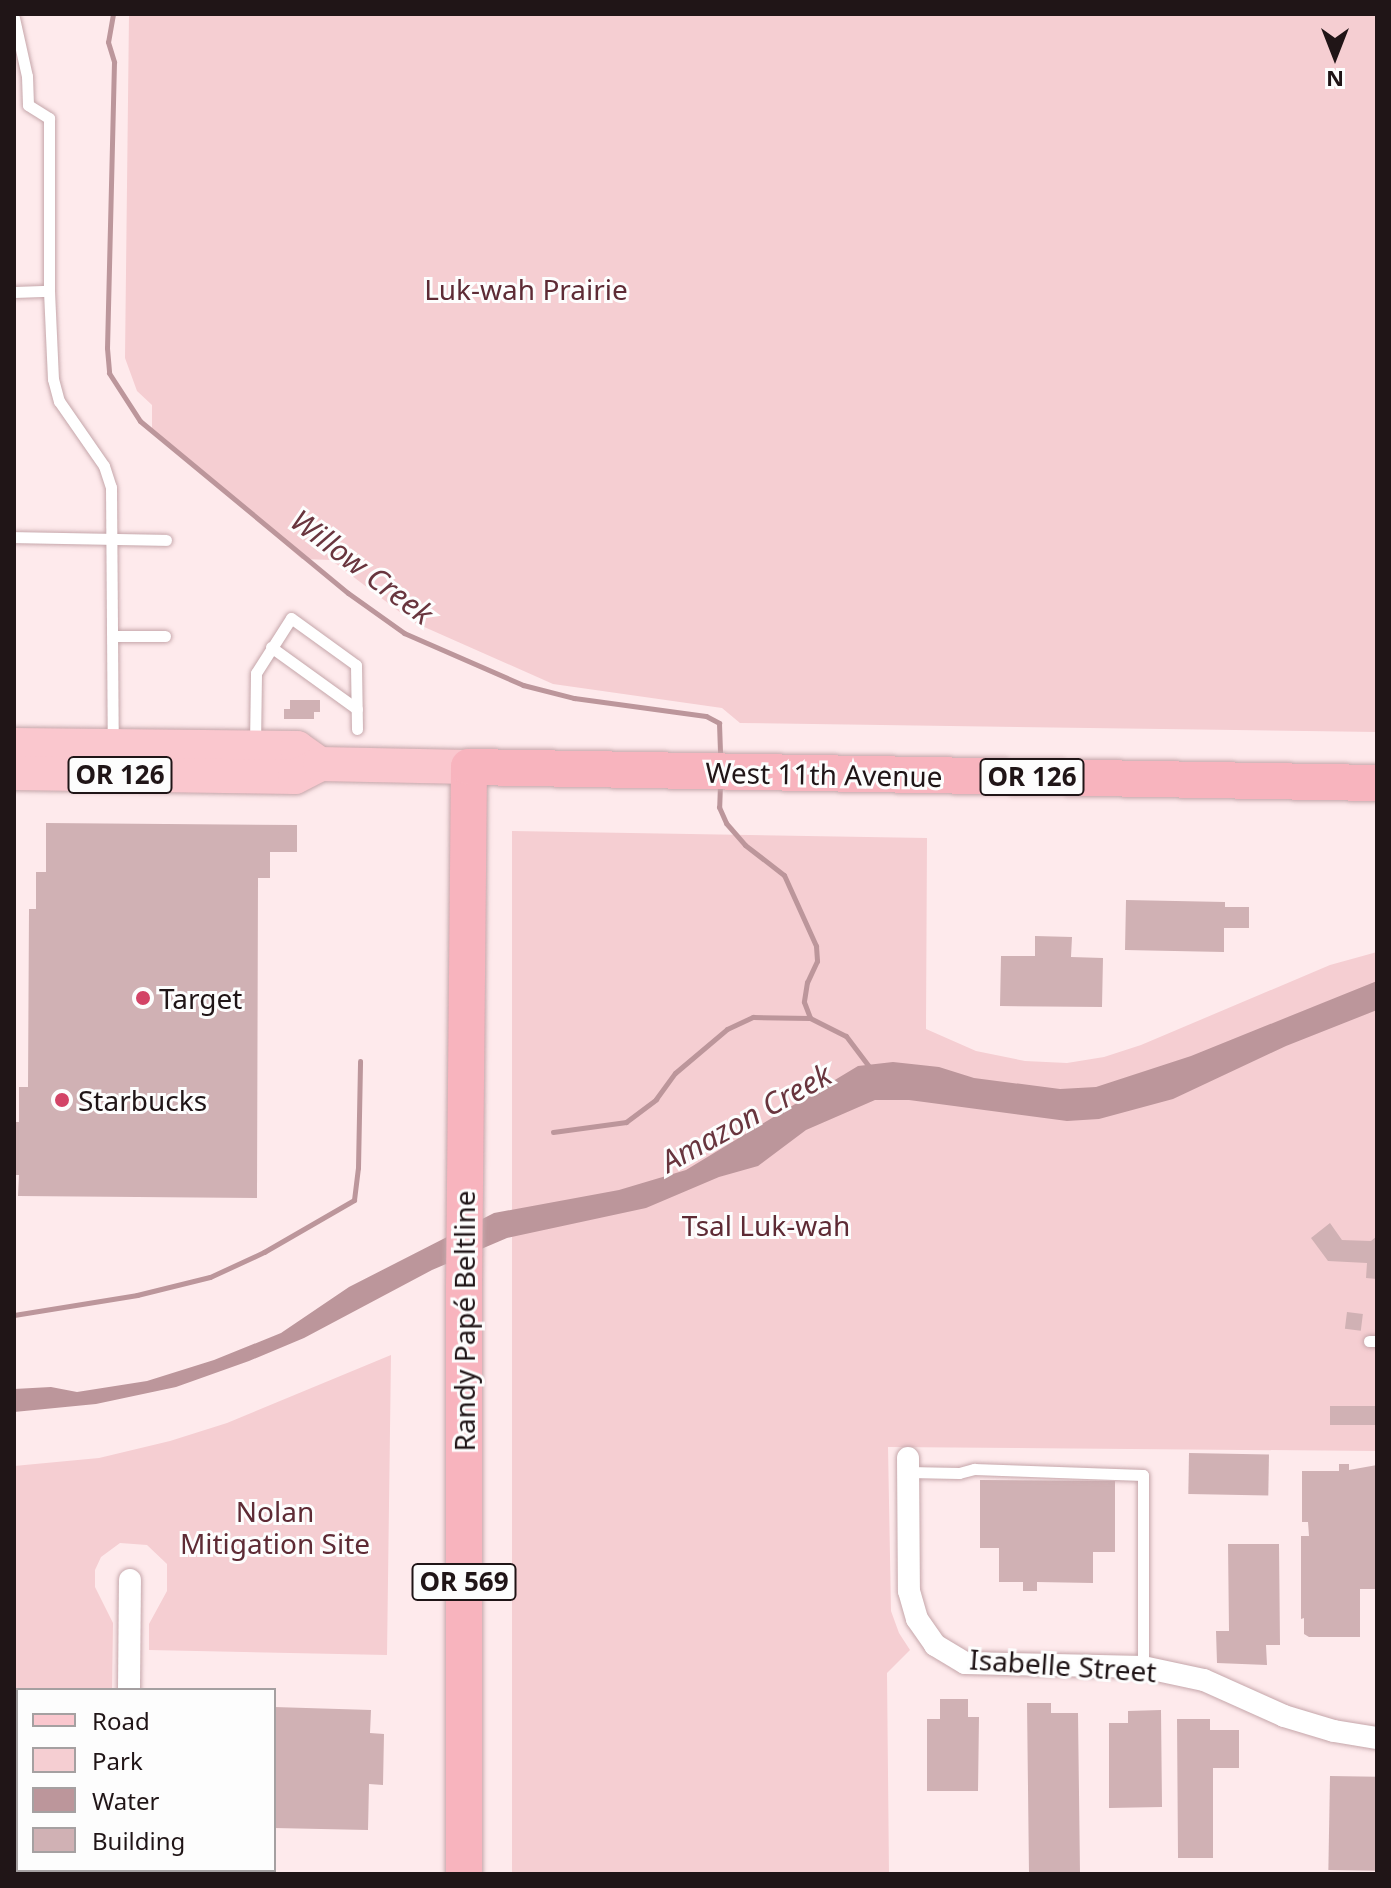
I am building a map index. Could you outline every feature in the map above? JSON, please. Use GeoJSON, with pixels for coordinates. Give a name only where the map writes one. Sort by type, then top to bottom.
{"type":"FeatureCollection","features":[{"type":"Feature","properties":{"kind":"highway","name":"West 11th Avenue"},"geometry":{"type":"LineString","coordinates":[[469,767],[1377,783]]}},
{"type":"Feature","properties":{"kind":"highway","name":"Randy Papé Beltline"},"geometry":{"type":"LineString","coordinates":[[464,1874],[464,1214],[469,767]]}},
{"type":"Feature","properties":{"kind":"main road","name":"West 11th Avenue"},"geometry":{"type":"LineString","coordinates":[[14,745],[297,748],[320,764]]}},
{"type":"Feature","properties":{"kind":"main road"},"geometry":{"type":"LineString","coordinates":[[14,766],[22,759],[74,759],[101,747]]}},
{"type":"Feature","properties":{"kind":"main road","name":"West 11th Avenue"},"geometry":{"type":"LineString","coordinates":[[14,773],[295,777],[320,764],[469,767]]}},
{"type":"Feature","properties":{"kind":"street","name":"Isabelle Street"},"geometry":{"type":"LineString","coordinates":[[908,1465],[909,1591],[917,1619],[935,1645],[965,1663],[1143,1667],[1204,1680],[1284,1716],[1323,1728],[1377,1738]]}},
{"type":"Feature","properties":{"kind":"street"},"geometry":{"type":"LineString","coordinates":[[129,1688],[130,1580]]}},
{"type":"Feature","properties":{"kind":"lane"},"geometry":{"type":"LineString","coordinates":[[14,18],[27,76],[28,105],[49,118],[49,291],[53,379],[65,414],[108,476],[113,540],[113,636],[101,747]]}},
{"type":"Feature","properties":{"kind":"lane"},"geometry":{"type":"LineString","coordinates":[[14,292],[49,291]]}},
{"type":"Feature","properties":{"kind":"lane"},"geometry":{"type":"LineString","coordinates":[[14,537],[166,540]]}},
{"type":"Feature","properties":{"kind":"lane"},"geometry":{"type":"LineString","coordinates":[[255,747],[256,673],[291,618],[356,665],[357,729]]}},
{"type":"Feature","properties":{"kind":"lane"},"geometry":{"type":"LineString","coordinates":[[113,636],[165,636]]}},
{"type":"Feature","properties":{"kind":"lane"},"geometry":{"type":"LineString","coordinates":[[271,647],[357,709]]}},
{"type":"Feature","properties":{"kind":"lane"},"geometry":{"type":"LineString","coordinates":[[908,1465],[959,1473],[974,1469],[1139,1472],[1143,1475],[1143,1667]]}},
{"type":"Feature","properties":{"kind":"green space","name":"Luk-wah Prairie"},"geometry":{"type":"Polygon","coordinates":[[[129,14],[1377,14],[1377,732],[740,723],[722,708],[553,684],[413,622],[331,560],[302,559],[152,429],[152,405],[137,391],[125,358],[129,14]]]}},
{"type":"Feature","properties":{"kind":"green space","name":"Tsal Luk-wah"},"geometry":{"type":"Polygon","coordinates":[[[512,831],[927,838],[926,1029],[976,1051],[1025,1061],[1067,1063],[1104,1057],[1141,1045],[1330,965],[1377,952],[1377,1451],[888,1447],[891,1611],[899,1633],[910,1650],[887,1673],[889,1874],[512,1872],[512,831]]]}},
{"type":"Feature","properties":{"kind":"green space","name":"Nolan Mitigation Site"},"geometry":{"type":"Polygon","coordinates":[[[391,1355],[387,1655],[149,1650],[149,1624],[167,1591],[167,1564],[147,1545],[120,1543],[101,1557],[95,1570],[95,1587],[113,1623],[112,1688],[16,1688],[14,1820],[14,1466],[99,1458],[227,1423],[391,1355]]]}},
{"type":"Feature","properties":{"kind":"water"},"geometry":{"type":"Polygon","coordinates":[[[1377,981],[1377,1010],[1286,1046],[1173,1099],[1099,1119],[1067,1121],[909,1100],[875,1100],[806,1130],[758,1166],[719,1177],[646,1208],[507,1238],[432,1270],[304,1338],[249,1361],[176,1387],[96,1404],[14,1412],[14,1389],[51,1387],[77,1392],[147,1381],[214,1360],[281,1333],[349,1287],[494,1213],[619,1190],[686,1170],[858,1066],[893,1062],[939,1067],[974,1078],[1060,1089],[1096,1087],[1191,1056],[1377,981]]]}},
{"type":"Feature","properties":{"kind":"building"},"geometry":{"type":"Polygon","coordinates":[[[290,700],[320,700],[320,712],[314,712],[314,719],[284,719],[284,709],[290,709],[290,700]]]}},
{"type":"Feature","properties":{"kind":"building","name":"Target"},"geometry":{"type":"Polygon","coordinates":[[[46,823],[297,825],[297,852],[270,852],[270,878],[258,878],[257,1198],[18,1196],[19,1175],[14,1175],[14,1122],[19,1122],[19,1087],[28,1087],[29,909],[36,909],[36,872],[46,872],[46,823]]]}},
{"type":"Feature","properties":{"kind":"building"},"geometry":{"type":"Polygon","coordinates":[[[1126,900],[1225,902],[1225,907],[1249,907],[1249,928],[1224,928],[1224,952],[1125,950],[1126,900]]]}},
{"type":"Feature","properties":{"kind":"building"},"geometry":{"type":"Polygon","coordinates":[[[1035,936],[1072,937],[1071,957],[1103,958],[1102,1007],[1000,1006],[1001,956],[1035,956],[1035,936]]]}},
{"type":"Feature","properties":{"kind":"building"},"geometry":{"type":"Polygon","coordinates":[[[1330,1223],[1342,1240],[1371,1241],[1377,1236],[1377,1279],[1366,1278],[1367,1263],[1328,1261],[1311,1238],[1330,1223]]]}},
{"type":"Feature","properties":{"kind":"building"},"geometry":{"type":"Polygon","coordinates":[[[1347,1312],[1363,1314],[1361,1331],[1345,1329],[1347,1312]]]}},
{"type":"Feature","properties":{"kind":"building"},"geometry":{"type":"Polygon","coordinates":[[[1330,1406],[1377,1406],[1377,1425],[1330,1425],[1330,1406]]]}},
{"type":"Feature","properties":{"kind":"building"},"geometry":{"type":"Polygon","coordinates":[[[1189,1453],[1269,1454],[1268,1495],[1188,1494],[1189,1453]]]}},
{"type":"Feature","properties":{"kind":"building"},"geometry":{"type":"Polygon","coordinates":[[[1339,1464],[1349,1464],[1349,1470],[1377,1465],[1377,1589],[1360,1589],[1360,1637],[1309,1637],[1304,1634],[1304,1618],[1301,1619],[1301,1536],[1309,1536],[1308,1522],[1302,1522],[1302,1471],[1339,1471],[1339,1464]]]}},
{"type":"Feature","properties":{"kind":"building"},"geometry":{"type":"Polygon","coordinates":[[[980,1480],[1115,1481],[1115,1552],[1093,1552],[1093,1583],[1037,1582],[1037,1591],[1023,1591],[1023,1582],[999,1582],[999,1548],[980,1548],[980,1480]]]}},
{"type":"Feature","properties":{"kind":"building"},"geometry":{"type":"Polygon","coordinates":[[[1228,1544],[1279,1544],[1280,1645],[1266,1645],[1267,1665],[1217,1663],[1216,1631],[1229,1631],[1228,1544]]]}},
{"type":"Feature","properties":{"kind":"building"},"geometry":{"type":"Polygon","coordinates":[[[940,1699],[968,1699],[968,1717],[979,1717],[978,1791],[927,1791],[927,1719],[940,1719],[940,1699]]]}},
{"type":"Feature","properties":{"kind":"building"},"geometry":{"type":"Polygon","coordinates":[[[1027,1703],[1051,1703],[1051,1713],[1078,1713],[1080,1873],[1029,1873],[1027,1703]]]}},
{"type":"Feature","properties":{"kind":"building"},"geometry":{"type":"Polygon","coordinates":[[[276,1707],[371,1710],[370,1733],[384,1734],[383,1785],[369,1784],[368,1830],[276,1828],[276,1707]]]}},
{"type":"Feature","properties":{"kind":"building"},"geometry":{"type":"Polygon","coordinates":[[[1161,1710],[1162,1807],[1109,1808],[1109,1723],[1128,1723],[1128,1711],[1161,1710]]]}},
{"type":"Feature","properties":{"kind":"building"},"geometry":{"type":"Polygon","coordinates":[[[1177,1719],[1210,1719],[1210,1730],[1239,1730],[1239,1768],[1213,1768],[1213,1858],[1178,1858],[1177,1719]]]}},
{"type":"Feature","properties":{"kind":"building"},"geometry":{"type":"Polygon","coordinates":[[[1330,1776],[1377,1777],[1375,1871],[1328,1870],[1330,1776]]]}},
{"type":"Feature","properties":{"kind":"waterway","name":"Willow Creek"},"geometry":{"type":"LineString","coordinates":[[113,14],[108,42],[114,62],[107,348],[109,373],[140,421],[348,593],[404,633],[523,685],[574,698],[706,716],[719,723],[720,758]]}},
{"type":"Feature","properties":{"kind":"waterway","name":"Willow Creek"},"geometry":{"type":"LineString","coordinates":[[720,784],[719,807],[726,823],[745,845],[784,875],[816,946],[817,961],[807,982],[804,1002],[810,1018],[846,1036],[871,1069]]}},
{"type":"Feature","properties":{"kind":"waterway"},"geometry":{"type":"LineString","coordinates":[[553,1132],[626,1122],[656,1099],[675,1073],[727,1029],[753,1017],[810,1018]]}},
{"type":"Feature","properties":{"kind":"waterway"},"geometry":{"type":"LineString","coordinates":[[14,1315],[137,1295],[210,1277],[264,1252],[354,1200],[358,1168],[360,1061]]}},
{"type":"Feature","properties":{"kind":"place","name":"Target"},"geometry":{"type":"Point","coordinates":[143,998]}},
{"type":"Feature","properties":{"kind":"place","name":"Starbucks"},"geometry":{"type":"Point","coordinates":[62,1100]}},
{"type":"Feature","properties":{"kind":"water label","name":"Amazon Creek"},"geometry":{"type":"Point","coordinates":[746,1118]}}]}
